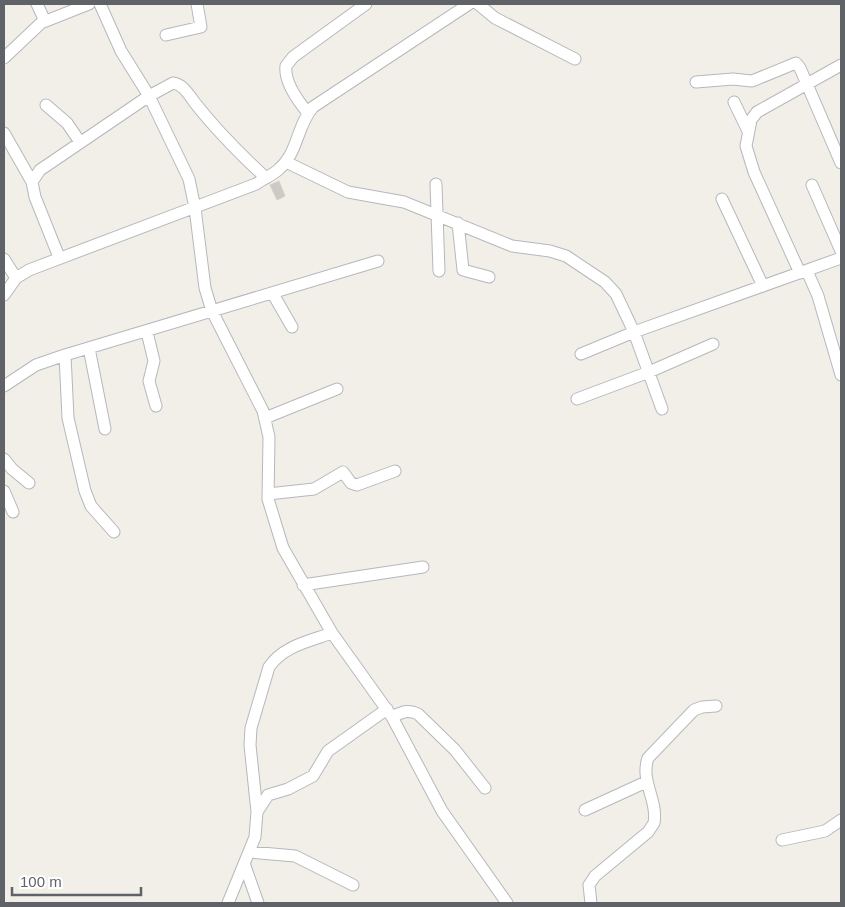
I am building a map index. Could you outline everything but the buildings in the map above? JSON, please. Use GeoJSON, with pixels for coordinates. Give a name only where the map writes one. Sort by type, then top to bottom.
{"type":"FeatureCollection","features":[{"type":"Feature","properties":{"kind":"street"},"geometry":{"type":"LineString","coordinates":[[37,4],[45,21]]}},
{"type":"Feature","properties":{"kind":"street"},"geometry":{"type":"LineString","coordinates":[[4,58],[32,30],[45,21],[89,4]]}},
{"type":"Feature","properties":{"kind":"street"},"geometry":{"type":"LineString","coordinates":[[100,4],[121,51],[149,96],[185,170],[195,208],[205,288],[212,311],[265,418],[269,437],[268,494],[272,519],[283,548],[332,633],[390,713],[442,810],[507,903]]}},
{"type":"Feature","properties":{"kind":"street"},"geometry":{"type":"LineString","coordinates":[[166,35],[201,27],[197,4]]}},
{"type":"Feature","properties":{"kind":"street"},"geometry":{"type":"LineString","coordinates":[[308,113],[298,100],[287,77],[286,66],[293,56],[366,4]]}},
{"type":"Feature","properties":{"kind":"street"},"geometry":{"type":"LineString","coordinates":[[4,295],[16,278],[59,257],[195,208],[266,178],[286,162],[308,113],[313,107],[469,4]]}},
{"type":"Feature","properties":{"kind":"street"},"geometry":{"type":"LineString","coordinates":[[478,4],[495,18],[575,59]]}},
{"type":"Feature","properties":{"kind":"street"},"geometry":{"type":"LineString","coordinates":[[696,82],[733,79],[752,81],[793,63],[798,65],[841,163]]}},
{"type":"Feature","properties":{"kind":"street"},"geometry":{"type":"LineString","coordinates":[[841,65],[757,112],[748,131],[746,146],[754,172],[803,272],[818,296],[841,375]]}},
{"type":"Feature","properties":{"kind":"street"},"geometry":{"type":"LineString","coordinates":[[32,182],[40,170],[149,96],[172,83],[180,85],[218,133],[266,178]]}},
{"type":"Feature","properties":{"kind":"street"},"geometry":{"type":"LineString","coordinates":[[734,102],[748,131]]}},
{"type":"Feature","properties":{"kind":"street"},"geometry":{"type":"LineString","coordinates":[[46,105],[67,123],[80,142]]}},
{"type":"Feature","properties":{"kind":"street"},"geometry":{"type":"LineString","coordinates":[[4,133],[32,182],[35,197],[59,257]]}},
{"type":"Feature","properties":{"kind":"street"},"geometry":{"type":"LineString","coordinates":[[286,162],[348,192],[404,202],[512,246],[550,251],[566,256],[612,287],[634,332],[662,409]]}},
{"type":"Feature","properties":{"kind":"street"},"geometry":{"type":"LineString","coordinates":[[436,184],[439,271]]}},
{"type":"Feature","properties":{"kind":"street"},"geometry":{"type":"LineString","coordinates":[[812,185],[841,251]]}},
{"type":"Feature","properties":{"kind":"street"},"geometry":{"type":"LineString","coordinates":[[722,198],[763,286]]}},
{"type":"Feature","properties":{"kind":"street"},"geometry":{"type":"LineString","coordinates":[[458,223],[461,263],[466,272],[489,276]]}},
{"type":"Feature","properties":{"kind":"street"},"geometry":{"type":"LineString","coordinates":[[581,354],[634,332],[841,258]]}},
{"type":"Feature","properties":{"kind":"street"},"geometry":{"type":"LineString","coordinates":[[4,259],[16,278]]}},
{"type":"Feature","properties":{"kind":"street"},"geometry":{"type":"LineString","coordinates":[[4,386],[36,365],[65,355],[378,262]]}},
{"type":"Feature","properties":{"kind":"street"},"geometry":{"type":"LineString","coordinates":[[273,294],[292,327]]}},
{"type":"Feature","properties":{"kind":"street"},"geometry":{"type":"LineString","coordinates":[[147,332],[154,361],[149,381],[156,406]]}},
{"type":"Feature","properties":{"kind":"street"},"geometry":{"type":"LineString","coordinates":[[577,399],[649,372],[713,344]]}},
{"type":"Feature","properties":{"kind":"street"},"geometry":{"type":"LineString","coordinates":[[88,348],[105,429]]}},
{"type":"Feature","properties":{"kind":"street"},"geometry":{"type":"LineString","coordinates":[[65,355],[68,418],[85,491],[91,506],[114,532]]}},
{"type":"Feature","properties":{"kind":"street"},"geometry":{"type":"LineString","coordinates":[[265,418],[337,389]]}},
{"type":"Feature","properties":{"kind":"street"},"geometry":{"type":"LineString","coordinates":[[4,459],[12,469],[29,483]]}},
{"type":"Feature","properties":{"kind":"street"},"geometry":{"type":"LineString","coordinates":[[268,494],[314,489],[343,472],[351,484],[357,485],[395,471]]}},
{"type":"Feature","properties":{"kind":"street"},"geometry":{"type":"LineString","coordinates":[[4,491],[13,512]]}},
{"type":"Feature","properties":{"kind":"street"},"geometry":{"type":"LineString","coordinates":[[303,585],[423,567]]}},
{"type":"Feature","properties":{"kind":"street"},"geometry":{"type":"LineString","coordinates":[[228,903],[245,866],[255,837],[257,812],[251,753],[252,728],[269,667],[273,660],[290,648],[332,633]]}},
{"type":"Feature","properties":{"kind":"street"},"geometry":{"type":"LineString","coordinates":[[591,903],[589,885],[595,876],[648,832],[654,823],[655,812],[644,768],[648,758],[686,715],[702,706],[716,706]]}},
{"type":"Feature","properties":{"kind":"street"},"geometry":{"type":"LineString","coordinates":[[257,812],[268,795],[288,789],[313,776],[328,751],[390,713],[404,711],[412,711],[418,714],[443,736],[485,788]]}},
{"type":"Feature","properties":{"kind":"street"},"geometry":{"type":"LineString","coordinates":[[585,810],[646,782]]}},
{"type":"Feature","properties":{"kind":"street"},"geometry":{"type":"LineString","coordinates":[[782,840],[825,831],[841,820]]}},
{"type":"Feature","properties":{"kind":"street"},"geometry":{"type":"LineString","coordinates":[[250,852],[294,856],[353,884]]}},
{"type":"Feature","properties":{"kind":"street"},"geometry":{"type":"LineString","coordinates":[[245,866],[258,903]]}}]}
